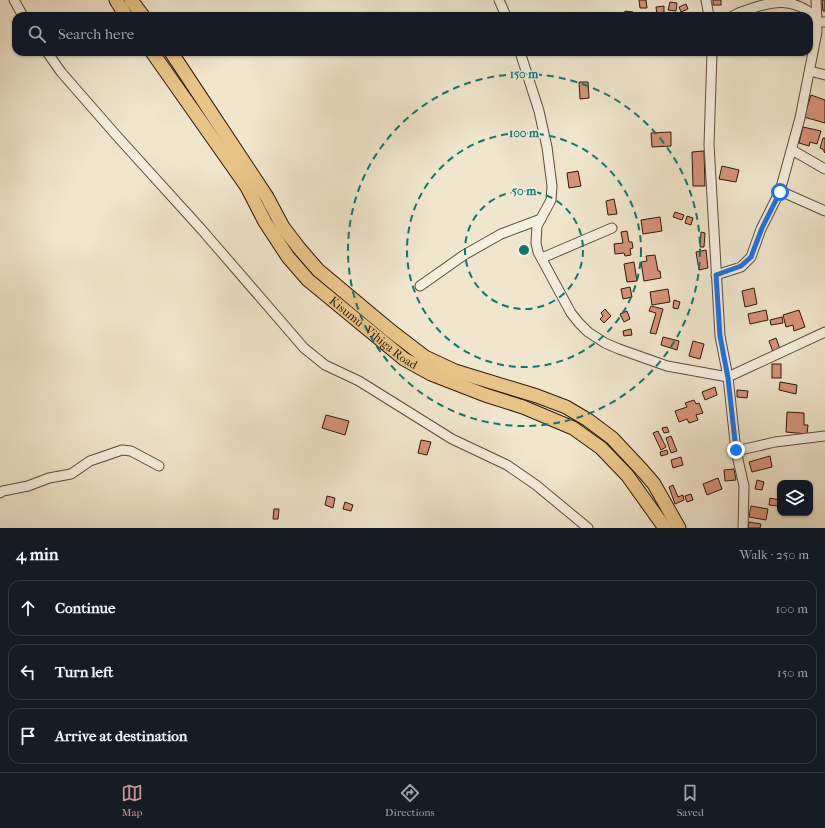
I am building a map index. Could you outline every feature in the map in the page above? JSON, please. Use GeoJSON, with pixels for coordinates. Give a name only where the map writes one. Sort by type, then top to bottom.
{"type":"FeatureCollection","features":[{"type":"Feature","properties":{"kind":"highway"},"geometry":{"type":"LineString","coordinates":[[116,0],[124,12]]}},
{"type":"Feature","properties":{"kind":"highway"},"geometry":{"type":"LineString","coordinates":[[131,0],[140,12]]}},
{"type":"Feature","properties":{"kind":"highway","name":"Kisumu -Vihiga Road"},"geometry":{"type":"LineString","coordinates":[[155,56],[247,187],[265,222],[288,257],[308,280],[404,359],[426,371],[485,395],[538,412],[573,428],[600,448],[627,475],[665,528]]}},
{"type":"Feature","properties":{"kind":"highway","name":"Kisumu -Vihiga Road"},"geometry":{"type":"LineString","coordinates":[[174,56],[267,198],[284,227],[299,248],[318,270],[391,331],[425,357],[455,371],[537,396],[566,407],[588,420],[612,438],[654,484],[679,528]]}},
{"type":"Feature","properties":{"kind":"street"},"geometry":{"type":"LineString","coordinates":[[14,0],[21,12]]}},
{"type":"Feature","properties":{"kind":"street"},"geometry":{"type":"LineString","coordinates":[[499,0],[504,12]]}},
{"type":"Feature","properties":{"kind":"street"},"geometry":{"type":"LineString","coordinates":[[706,0],[708,12]]}},
{"type":"Feature","properties":{"kind":"street"},"geometry":{"type":"LineString","coordinates":[[742,12],[761,5],[790,0],[796,2],[810,12]]}},
{"type":"Feature","properties":{"kind":"street"},"geometry":{"type":"LineString","coordinates":[[813,54],[817,32],[821,22],[816,0]]}},
{"type":"Feature","properties":{"kind":"street"},"geometry":{"type":"LineString","coordinates":[[813,15],[821,22]]}},
{"type":"Feature","properties":{"kind":"street"},"geometry":{"type":"LineString","coordinates":[[51,56],[61,72],[202,230],[304,348],[325,365],[359,381],[452,439],[507,465],[536,485],[588,528]]}},
{"type":"Feature","properties":{"kind":"street"},"geometry":{"type":"LineString","coordinates":[[521,56],[539,111],[551,169],[551,200],[537,226],[536,243],[542,258],[571,313],[588,332],[605,343],[642,358],[667,366],[728,378],[825,332]]}},
{"type":"Feature","properties":{"kind":"street"},"geometry":{"type":"LineString","coordinates":[[712,56],[709,145],[720,336],[728,378],[736,450],[744,486],[743,528]]}},
{"type":"Feature","properties":{"kind":"street"},"geometry":{"type":"LineString","coordinates":[[716,275],[741,266],[751,257],[762,228],[780,192],[792,150],[813,56]]}},
{"type":"Feature","properties":{"kind":"street"},"geometry":{"type":"LineString","coordinates":[[810,71],[825,75]]}},
{"type":"Feature","properties":{"kind":"street"},"geometry":{"type":"LineString","coordinates":[[792,150],[825,169]]}},
{"type":"Feature","properties":{"kind":"street"},"geometry":{"type":"LineString","coordinates":[[780,192],[825,211]]}},
{"type":"Feature","properties":{"kind":"street"},"geometry":{"type":"LineString","coordinates":[[420,286],[464,255],[501,234],[541,219]]}},
{"type":"Feature","properties":{"kind":"street"},"geometry":{"type":"LineString","coordinates":[[542,258],[612,228]]}},
{"type":"Feature","properties":{"kind":"street"},"geometry":{"type":"LineString","coordinates":[[736,450],[775,442],[825,436]]}},
{"type":"Feature","properties":{"kind":"street"},"geometry":{"type":"LineString","coordinates":[[0,493],[3,491],[28,486],[49,478],[71,474],[90,461],[122,450],[131,451],[159,466]]}},
{"type":"Feature","properties":{"kind":"building"},"geometry":{"type":"Polygon","coordinates":[[[639,0],[646,0],[647,8],[640,8],[639,0]]]}},
{"type":"Feature","properties":{"kind":"building"},"geometry":{"type":"Polygon","coordinates":[[[713,0],[721,0],[721,5],[713,5],[713,0]]]}},
{"type":"Feature","properties":{"kind":"building"},"geometry":{"type":"Polygon","coordinates":[[[822,0],[825,0],[825,11],[823,11],[822,0]]]}},
{"type":"Feature","properties":{"kind":"building"},"geometry":{"type":"Polygon","coordinates":[[[670,2],[677,3],[676,11],[668,10],[670,2]]]}},
{"type":"Feature","properties":{"kind":"building"},"geometry":{"type":"Polygon","coordinates":[[[686,4],[688,9],[681,12],[679,7],[686,4]]]}},
{"type":"Feature","properties":{"kind":"building"},"geometry":{"type":"Polygon","coordinates":[[[664,6],[664,12],[657,12],[656,7],[664,6]]]}},
{"type":"Feature","properties":{"kind":"building"},"geometry":{"type":"Polygon","coordinates":[[[579,82],[588,82],[589,98],[580,99],[579,82]]]}},
{"type":"Feature","properties":{"kind":"building"},"geometry":{"type":"Polygon","coordinates":[[[811,95],[825,100],[825,123],[804,117],[811,95]]]}},
{"type":"Feature","properties":{"kind":"building"},"geometry":{"type":"Polygon","coordinates":[[[803,127],[821,131],[817,144],[810,142],[809,146],[799,143],[803,127]]]}},
{"type":"Feature","properties":{"kind":"building"},"geometry":{"type":"Polygon","coordinates":[[[671,132],[671,146],[652,147],[651,133],[671,132]]]}},
{"type":"Feature","properties":{"kind":"building"},"geometry":{"type":"Polygon","coordinates":[[[823,138],[825,138],[825,153],[824,150],[820,148],[823,138]]]}},
{"type":"Feature","properties":{"kind":"building"},"geometry":{"type":"Polygon","coordinates":[[[704,151],[705,186],[693,186],[692,152],[704,151]]]}},
{"type":"Feature","properties":{"kind":"building"},"geometry":{"type":"Polygon","coordinates":[[[722,166],[739,170],[736,182],[719,179],[722,166]]]}},
{"type":"Feature","properties":{"kind":"building"},"geometry":{"type":"Polygon","coordinates":[[[578,171],[581,186],[569,188],[567,173],[578,171]]]}},
{"type":"Feature","properties":{"kind":"building"},"geometry":{"type":"Polygon","coordinates":[[[614,199],[617,214],[608,215],[606,201],[614,199]]]}},
{"type":"Feature","properties":{"kind":"building"},"geometry":{"type":"Polygon","coordinates":[[[675,212],[684,215],[682,220],[673,217],[675,212]]]}},
{"type":"Feature","properties":{"kind":"building"},"geometry":{"type":"Polygon","coordinates":[[[687,216],[693,218],[691,225],[685,223],[687,216]]]}},
{"type":"Feature","properties":{"kind":"building"},"geometry":{"type":"Polygon","coordinates":[[[660,217],[662,231],[643,234],[641,220],[660,217]]]}},
{"type":"Feature","properties":{"kind":"building"},"geometry":{"type":"Polygon","coordinates":[[[627,231],[629,242],[632,242],[633,248],[630,249],[631,255],[625,256],[624,253],[615,254],[614,244],[623,243],[621,232],[627,231]]]}},
{"type":"Feature","properties":{"kind":"building"},"geometry":{"type":"Polygon","coordinates":[[[701,232],[705,233],[704,247],[700,247],[701,232]]]}},
{"type":"Feature","properties":{"kind":"building"},"geometry":{"type":"Polygon","coordinates":[[[706,250],[708,268],[699,270],[696,252],[706,250]]]}},
{"type":"Feature","properties":{"kind":"building"},"geometry":{"type":"Polygon","coordinates":[[[655,255],[661,278],[644,281],[641,262],[647,261],[646,256],[655,255]]]}},
{"type":"Feature","properties":{"kind":"building"},"geometry":{"type":"Polygon","coordinates":[[[634,262],[637,281],[627,282],[624,264],[634,262]]]}},
{"type":"Feature","properties":{"kind":"building"},"geometry":{"type":"Polygon","coordinates":[[[630,287],[632,297],[623,299],[621,289],[630,287]]]}},
{"type":"Feature","properties":{"kind":"building"},"geometry":{"type":"Polygon","coordinates":[[[754,288],[757,304],[745,307],[742,291],[754,288]]]}},
{"type":"Feature","properties":{"kind":"building"},"geometry":{"type":"Polygon","coordinates":[[[668,289],[670,302],[652,305],[650,292],[668,289]]]}},
{"type":"Feature","properties":{"kind":"building"},"geometry":{"type":"Polygon","coordinates":[[[674,300],[680,302],[678,309],[673,308],[674,300]]]}},
{"type":"Feature","properties":{"kind":"building"},"geometry":{"type":"Polygon","coordinates":[[[651,306],[663,309],[656,334],[650,333],[656,313],[649,311],[651,306]]]}},
{"type":"Feature","properties":{"kind":"building"},"geometry":{"type":"Polygon","coordinates":[[[605,309],[611,316],[604,323],[600,319],[603,316],[601,313],[605,309]]]}},
{"type":"Feature","properties":{"kind":"building"},"geometry":{"type":"Polygon","coordinates":[[[766,310],[768,320],[750,324],[748,314],[766,310]]]}},
{"type":"Feature","properties":{"kind":"building"},"geometry":{"type":"Polygon","coordinates":[[[799,310],[805,327],[794,331],[793,325],[786,327],[783,315],[799,310]]]}},
{"type":"Feature","properties":{"kind":"building"},"geometry":{"type":"Polygon","coordinates":[[[627,311],[630,319],[624,322],[620,314],[627,311]]]}},
{"type":"Feature","properties":{"kind":"building"},"geometry":{"type":"Polygon","coordinates":[[[782,317],[783,323],[771,325],[770,320],[782,317]]]}},
{"type":"Feature","properties":{"kind":"building"},"geometry":{"type":"Polygon","coordinates":[[[631,329],[632,335],[624,336],[623,331],[631,329]]]}},
{"type":"Feature","properties":{"kind":"building"},"geometry":{"type":"Polygon","coordinates":[[[663,337],[679,341],[677,350],[661,345],[663,337]]]}},
{"type":"Feature","properties":{"kind":"building"},"geometry":{"type":"Polygon","coordinates":[[[776,338],[780,349],[773,352],[769,341],[776,338]]]}},
{"type":"Feature","properties":{"kind":"building"},"geometry":{"type":"Polygon","coordinates":[[[693,341],[704,344],[700,359],[689,356],[693,341]]]}},
{"type":"Feature","properties":{"kind":"building"},"geometry":{"type":"Polygon","coordinates":[[[772,364],[781,364],[781,378],[772,378],[772,364]]]}},
{"type":"Feature","properties":{"kind":"building"},"geometry":{"type":"Polygon","coordinates":[[[780,382],[797,385],[796,394],[779,390],[780,382]]]}},
{"type":"Feature","properties":{"kind":"building"},"geometry":{"type":"Polygon","coordinates":[[[715,387],[717,395],[705,400],[702,392],[715,387]]]}},
{"type":"Feature","properties":{"kind":"building"},"geometry":{"type":"Polygon","coordinates":[[[737,390],[748,391],[747,398],[737,397],[737,390]]]}},
{"type":"Feature","properties":{"kind":"building"},"geometry":{"type":"Polygon","coordinates":[[[694,400],[696,404],[699,403],[703,413],[696,415],[698,420],[689,423],[687,419],[679,422],[675,411],[687,407],[685,403],[694,400]]]}},
{"type":"Feature","properties":{"kind":"building"},"geometry":{"type":"Polygon","coordinates":[[[787,412],[804,413],[804,425],[808,425],[807,434],[786,432],[787,412]]]}},
{"type":"Feature","properties":{"kind":"building"},"geometry":{"type":"Polygon","coordinates":[[[326,415],[349,421],[345,435],[322,428],[326,415]]]}},
{"type":"Feature","properties":{"kind":"building"},"geometry":{"type":"Polygon","coordinates":[[[667,427],[669,432],[664,433],[662,428],[667,427]]]}},
{"type":"Feature","properties":{"kind":"building"},"geometry":{"type":"Polygon","coordinates":[[[658,431],[666,447],[661,450],[653,433],[658,431]]]}},
{"type":"Feature","properties":{"kind":"building"},"geometry":{"type":"Polygon","coordinates":[[[671,436],[677,451],[671,453],[666,438],[671,436]]]}},
{"type":"Feature","properties":{"kind":"building"},"geometry":{"type":"Polygon","coordinates":[[[421,440],[431,442],[427,455],[418,453],[421,440]]]}},
{"type":"Feature","properties":{"kind":"building"},"geometry":{"type":"Polygon","coordinates":[[[667,450],[668,454],[661,456],[660,452],[667,450]]]}},
{"type":"Feature","properties":{"kind":"building"},"geometry":{"type":"Polygon","coordinates":[[[770,456],[772,467],[752,472],[749,462],[770,456]]]}},
{"type":"Feature","properties":{"kind":"building"},"geometry":{"type":"Polygon","coordinates":[[[681,457],[683,465],[673,468],[671,460],[681,457]]]}},
{"type":"Feature","properties":{"kind":"building"},"geometry":{"type":"Polygon","coordinates":[[[734,469],[736,480],[725,481],[724,470],[734,469]]]}},
{"type":"Feature","properties":{"kind":"building"},"geometry":{"type":"Polygon","coordinates":[[[718,478],[722,489],[707,495],[703,484],[718,478]]]}},
{"type":"Feature","properties":{"kind":"building"},"geometry":{"type":"Polygon","coordinates":[[[757,480],[764,482],[762,490],[755,489],[757,480]]]}},
{"type":"Feature","properties":{"kind":"building"},"geometry":{"type":"Polygon","coordinates":[[[673,485],[678,497],[683,495],[684,500],[675,504],[669,487],[673,485]]]}},
{"type":"Feature","properties":{"kind":"building"},"geometry":{"type":"Polygon","coordinates":[[[691,494],[693,500],[687,502],[685,496],[691,494]]]}},
{"type":"Feature","properties":{"kind":"building"},"geometry":{"type":"Polygon","coordinates":[[[327,496],[335,498],[333,508],[325,505],[327,496]]]}},
{"type":"Feature","properties":{"kind":"building"},"geometry":{"type":"Polygon","coordinates":[[[770,498],[777,499],[777,506],[769,505],[770,498]]]}},
{"type":"Feature","properties":{"kind":"building"},"geometry":{"type":"Polygon","coordinates":[[[345,502],[353,505],[351,511],[343,509],[345,502]]]}},
{"type":"Feature","properties":{"kind":"building"},"geometry":{"type":"Polygon","coordinates":[[[751,506],[768,509],[766,520],[749,517],[751,506]]]}},
{"type":"Feature","properties":{"kind":"building"},"geometry":{"type":"Polygon","coordinates":[[[274,509],[279,509],[278,519],[273,519],[274,509]]]}},
{"type":"Feature","properties":{"kind":"building"},"geometry":{"type":"Polygon","coordinates":[[[749,522],[761,524],[760,528],[748,528],[749,522]]]}},
{"type":"Feature","properties":{"kind":"route"},"geometry":{"type":"LineString","coordinates":[[736,450],[728,378],[720,336],[716,275],[741,266],[751,257],[762,228],[780,192]]}}]}
